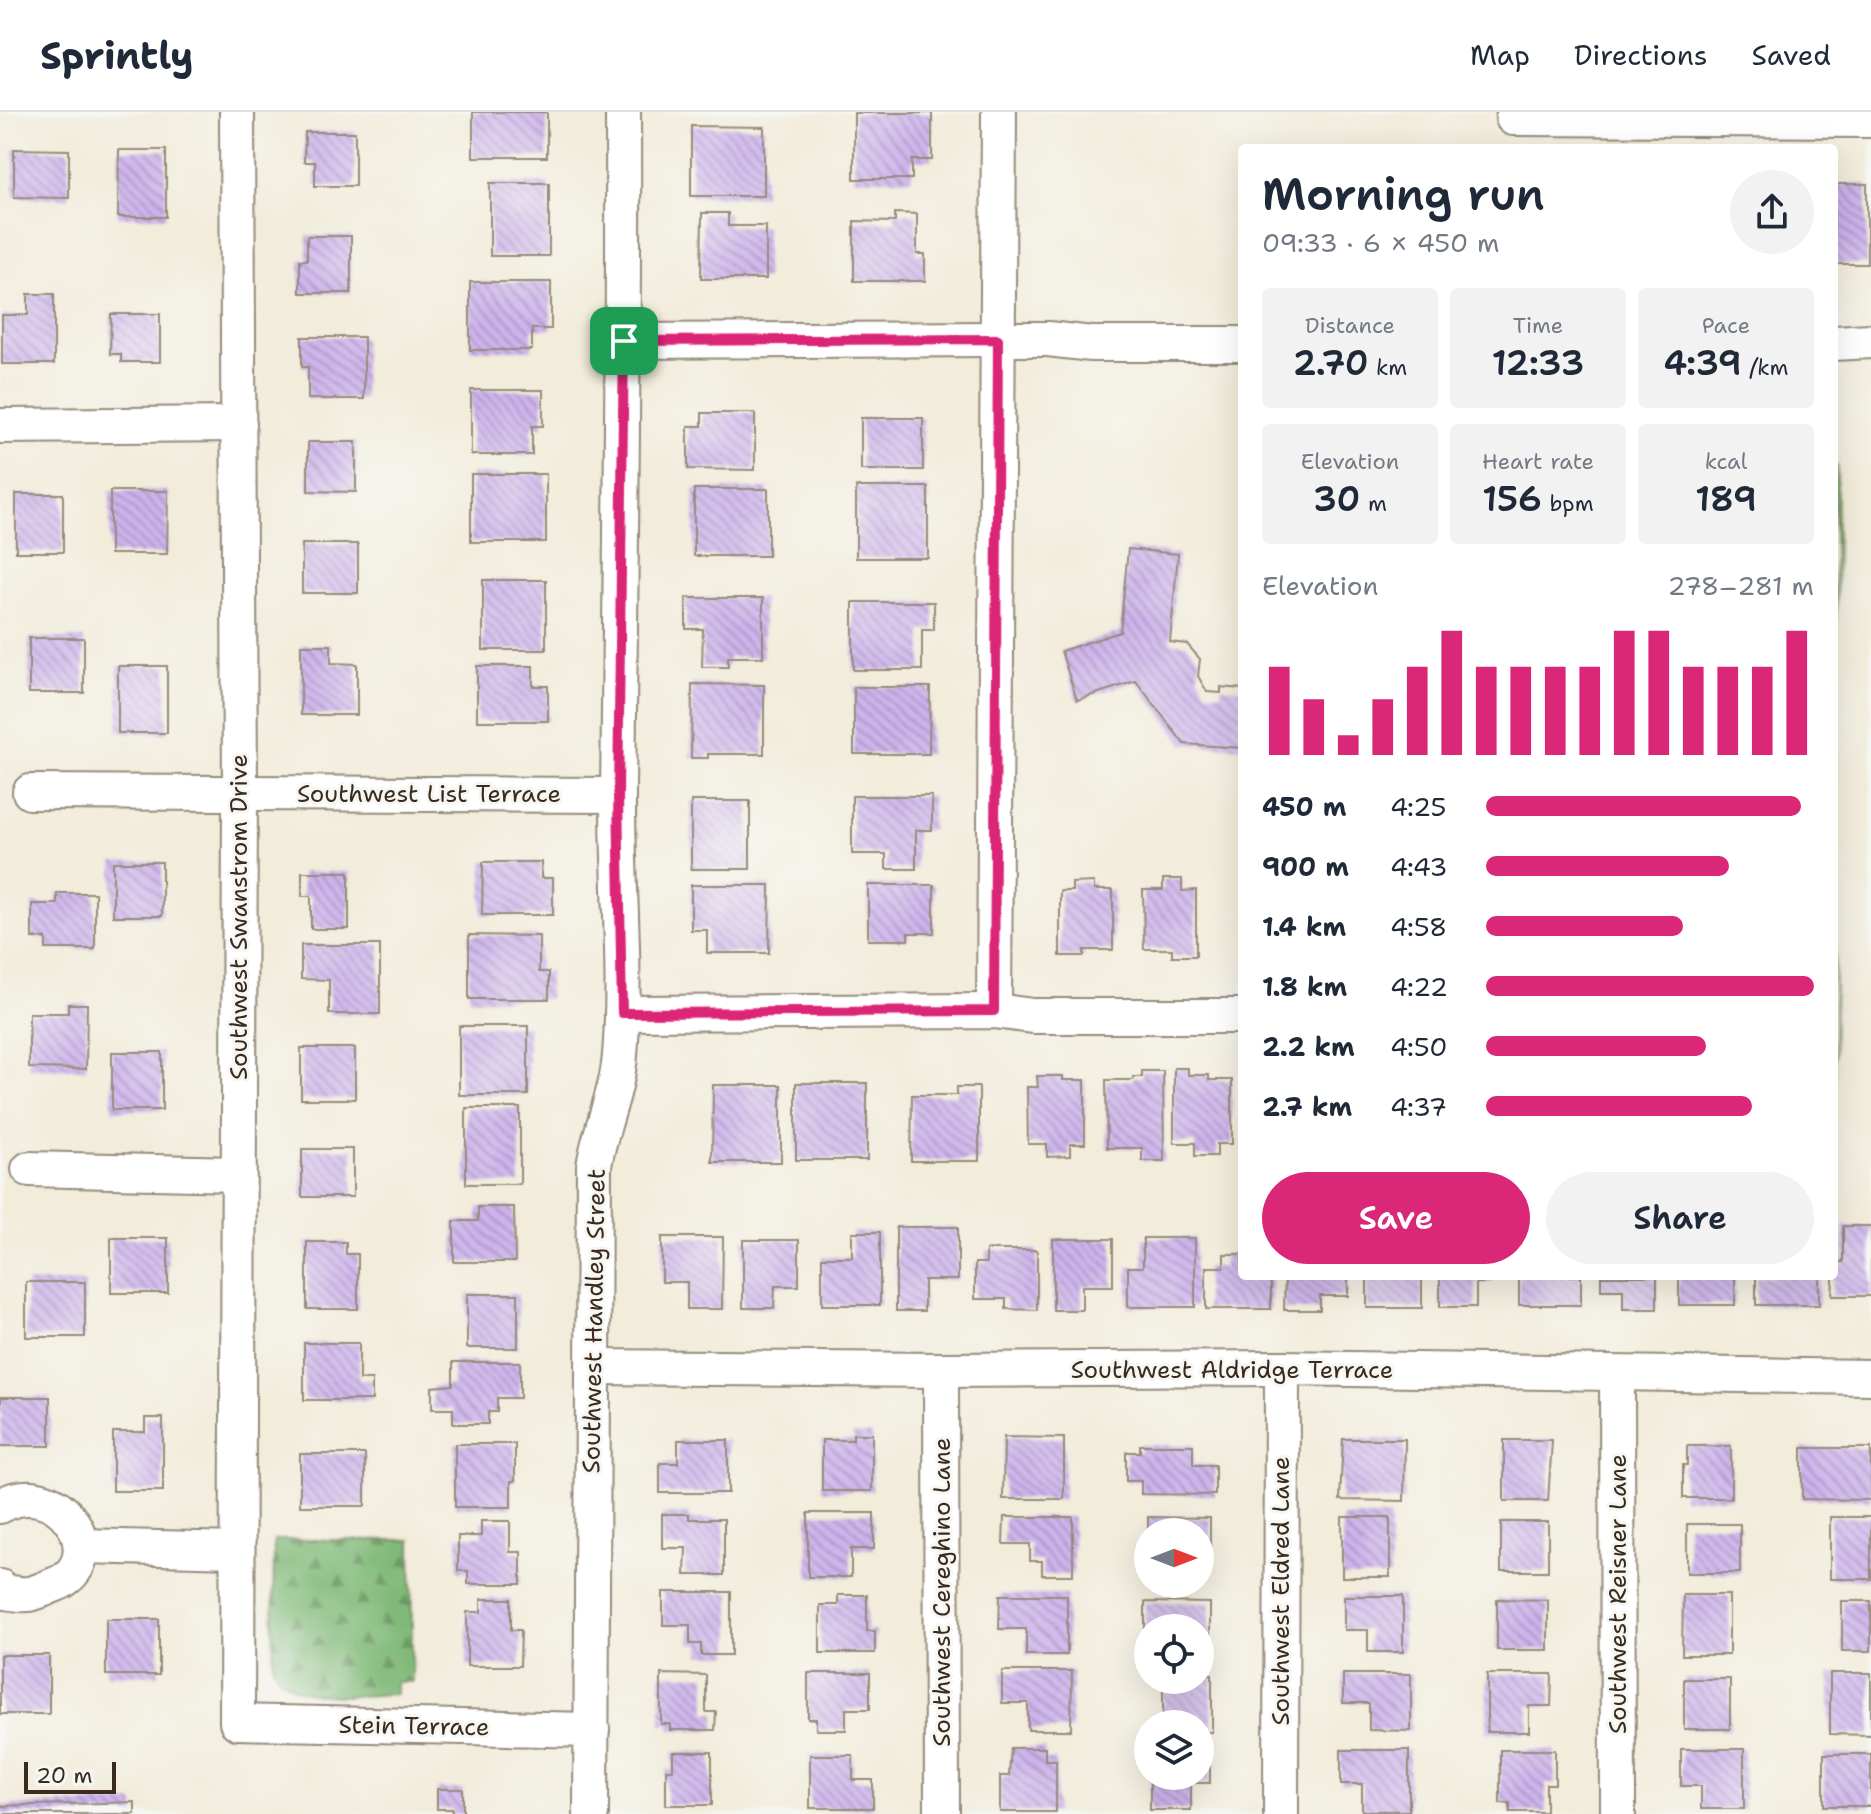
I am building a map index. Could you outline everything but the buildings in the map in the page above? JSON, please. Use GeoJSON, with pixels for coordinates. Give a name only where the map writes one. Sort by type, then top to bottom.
{"type":"FeatureCollection","features":[{"type":"Feature","properties":{"kind":"street","name":"Southwest Swanstrom Drive"},"geometry":{"type":"LineString","coordinates":[[237,112],[240,793],[237,1722]]}},
{"type":"Feature","properties":{"kind":"street","name":"Southwest Handley Street"},"geometry":{"type":"LineString","coordinates":[[591,1814],[594,1166],[599,1140],[616,1091],[622,1013],[618,795],[624,341],[623,112]]}},
{"type":"Feature","properties":{"kind":"street"},"geometry":{"type":"LineString","coordinates":[[994,1011],[999,112]]}},
{"type":"Feature","properties":{"kind":"street"},"geometry":{"type":"LineString","coordinates":[[1513,118],[1636,115],[1871,120]]}},
{"type":"Feature","properties":{"kind":"street"},"geometry":{"type":"LineString","coordinates":[[624,341],[1048,339],[1092,344],[1238,344]]}},
{"type":"Feature","properties":{"kind":"street"},"geometry":{"type":"LineString","coordinates":[[1838,343],[1871,341]]}},
{"type":"Feature","properties":{"kind":"street"},"geometry":{"type":"LineString","coordinates":[[0,426],[239,424]]}},
{"type":"Feature","properties":{"kind":"street","name":"Southwest List Terrace"},"geometry":{"type":"LineString","coordinates":[[30,792],[618,795]]}},
{"type":"Feature","properties":{"kind":"street"},"geometry":{"type":"LineString","coordinates":[[622,1013],[994,1011],[1033,1016],[1238,1016]]}},
{"type":"Feature","properties":{"kind":"street"},"geometry":{"type":"LineString","coordinates":[[29,1169],[237,1174]]}},
{"type":"Feature","properties":{"kind":"street","name":"Southwest Aldridge Terrace"},"geometry":{"type":"LineString","coordinates":[[593,1367],[941,1370],[1282,1368],[1871,1377]]}},
{"type":"Feature","properties":{"kind":"street","name":"Southwest Eldred Lane"},"geometry":{"type":"LineString","coordinates":[[1281,1814],[1282,1368]]}},
{"type":"Feature","properties":{"kind":"street","name":"Southwest Cereghino Lane"},"geometry":{"type":"LineString","coordinates":[[941,1370],[942,1814]]}},
{"type":"Feature","properties":{"kind":"street","name":"Southwest Reisner Lane"},"geometry":{"type":"LineString","coordinates":[[1617,1374],[1618,1814]]}},
{"type":"Feature","properties":{"kind":"street"},"geometry":{"type":"LineString","coordinates":[[0,1506],[18,1498],[41,1498],[51,1502],[72,1521],[81,1546],[75,1567],[65,1580],[31,1594],[5,1592],[0,1587]]}},
{"type":"Feature","properties":{"kind":"street"},"geometry":{"type":"LineString","coordinates":[[81,1546],[237,1550]]}},
{"type":"Feature","properties":{"kind":"street","name":"Stein Terrace"},"geometry":{"type":"LineString","coordinates":[[237,1722],[592,1730]]}},
{"type":"Feature","properties":{"kind":"green space"},"geometry":{"type":"Polygon","coordinates":[[[274,1540],[411,1540],[412,1682],[396,1682],[396,1694],[346,1696],[309,1693],[281,1679],[273,1666],[274,1540]]]}},
{"type":"Feature","properties":{"kind":"route"},"geometry":{"type":"LineString","coordinates":[[998,339],[994,1011],[622,1013],[618,795],[624,341],[998,339]]}}]}
